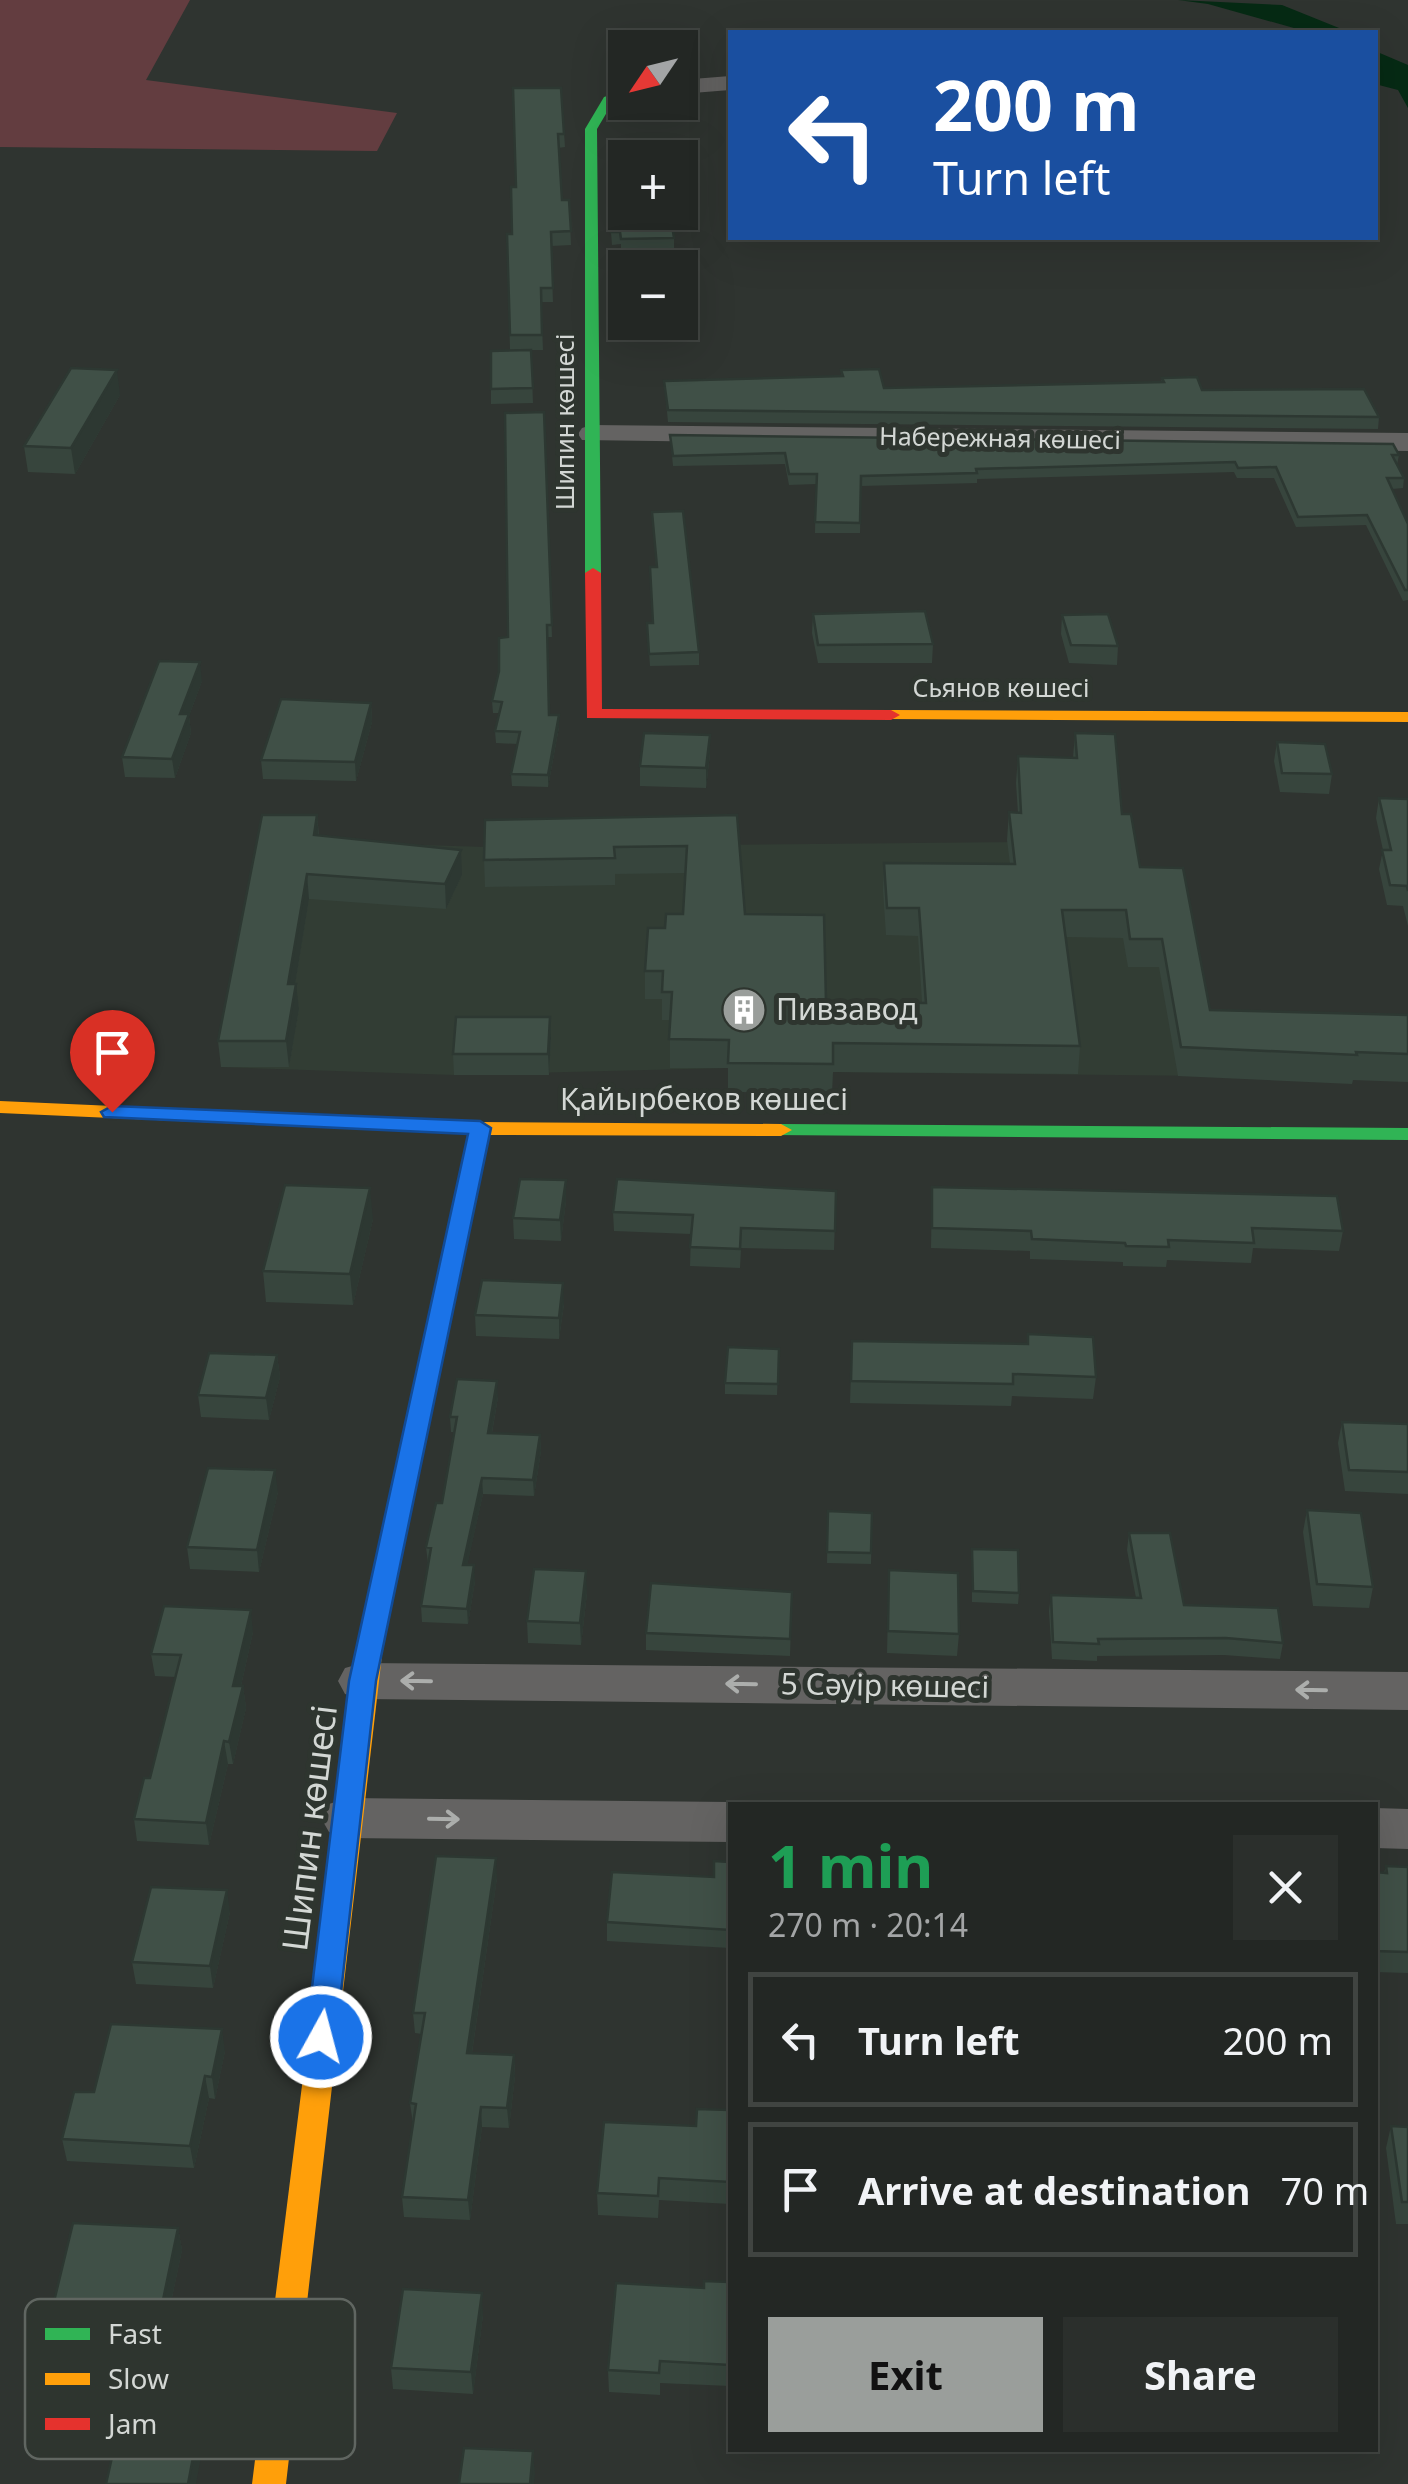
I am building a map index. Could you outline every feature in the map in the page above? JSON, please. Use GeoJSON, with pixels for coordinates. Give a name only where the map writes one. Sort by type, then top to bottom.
{"type":"FeatureCollection","features":[{"type":"Feature","properties":{"kind":"street"},"geometry":{"type":"LineString","coordinates":[[698,86],[728,83]]}},
{"type":"Feature","properties":{"kind":"street","name":"Шипин көшесі"},"geometry":{"type":"LineString","coordinates":[[593,714],[591,129],[608,100]]}},
{"type":"Feature","properties":{"kind":"street","name":"Набережная көшесі"},"geometry":{"type":"LineString","coordinates":[[592,434],[1408,442]]}},
{"type":"Feature","properties":{"kind":"street","name":"Сьянов көшесі"},"geometry":{"type":"LineString","coordinates":[[593,714],[1408,717]]}},
{"type":"Feature","properties":{"kind":"street","name":"Қайырбеков көшесі"},"geometry":{"type":"LineString","coordinates":[[0,1107],[480,1128],[1408,1134]]}},
{"type":"Feature","properties":{"kind":"street","name":"Шипин көшесі"},"geometry":{"type":"LineString","coordinates":[[291,2299],[363,1681],[480,1128]]}},
{"type":"Feature","properties":{"kind":"street","name":"5 Сәуір көшесі"},"geometry":{"type":"LineString","coordinates":[[363,1681],[1408,1691]]}},
{"type":"Feature","properties":{"kind":"street"},"geometry":{"type":"LineString","coordinates":[[347,1818],[728,1822]]}},
{"type":"Feature","properties":{"kind":"street"},"geometry":{"type":"LineString","coordinates":[[1378,1828],[1408,1828]]}},
{"type":"Feature","properties":{"kind":"street","name":"Шипин көшесі"},"geometry":{"type":"LineString","coordinates":[[269,2484],[272,2459]]}},
{"type":"Feature","properties":{"kind":"shaded area"},"geometry":{"type":"Polygon","coordinates":[[[0,0],[190,0],[146,80],[397,113],[377,151],[0,147],[0,0]]]}},
{"type":"Feature","properties":{"kind":"shaded area"},"geometry":{"type":"Polygon","coordinates":[[[1178,0],[1282,5],[1344,30],[1301,30],[1208,4],[1178,0]]]}},
{"type":"Feature","properties":{"kind":"shaded area"},"geometry":{"type":"Polygon","coordinates":[[[1378,52],[1408,65],[1408,108],[1398,90],[1378,85],[1378,52]]]}},
{"type":"Feature","properties":{"kind":"shaded area"},"geometry":{"type":"Polygon","coordinates":[[[265,840],[486,847],[1128,841],[1214,1076],[832,1072],[832,1093],[728,1092],[728,1068],[454,1075],[221,1067],[265,840]]]}},
{"type":"Feature","properties":{"kind":"building"},"geometry":{"type":"Polygon","coordinates":[[[513,88],[561,88],[564,134],[558,134],[562,200],[569,200],[571,231],[551,232],[553,288],[541,288],[542,335],[510,335],[507,234],[512,234],[511,187],[516,187],[513,88]]]}},
{"type":"Feature","properties":{"kind":"building"},"geometry":{"type":"Polygon","coordinates":[[[673,230],[674,238],[621,239],[620,232],[611,232],[673,230]]]}},
{"type":"Feature","properties":{"kind":"building"},"geometry":{"type":"Polygon","coordinates":[[[531,350],[533,388],[491,389],[491,351],[531,350]]]}},
{"type":"Feature","properties":{"kind":"building"},"geometry":{"type":"Polygon","coordinates":[[[71,368],[117,370],[71,448],[24,446],[71,368]]]}},
{"type":"Feature","properties":{"kind":"building"},"geometry":{"type":"Polygon","coordinates":[[[879,369],[884,388],[1164,382],[1162,378],[1197,377],[1202,390],[1364,389],[1379,417],[668,410],[664,381],[843,376],[841,370],[879,369]]]}},
{"type":"Feature","properties":{"kind":"building"},"geometry":{"type":"Polygon","coordinates":[[[544,412],[552,625],[547,625],[549,715],[559,715],[548,775],[511,774],[520,732],[495,731],[502,702],[492,701],[499,671],[499,638],[508,637],[505,413],[544,412]]]}},
{"type":"Feature","properties":{"kind":"building"},"geometry":{"type":"Polygon","coordinates":[[[670,435],[1393,444],[1399,455],[1392,455],[1404,478],[1387,478],[1408,524],[1408,590],[1367,515],[1298,517],[1276,467],[1238,468],[1235,462],[861,476],[860,523],[815,522],[817,474],[789,474],[785,453],[673,456],[670,435]]]}},
{"type":"Feature","properties":{"kind":"building"},"geometry":{"type":"Polygon","coordinates":[[[683,511],[699,652],[649,654],[647,623],[653,623],[650,567],[657,567],[652,512],[683,511]]]}},
{"type":"Feature","properties":{"kind":"building"},"geometry":{"type":"Polygon","coordinates":[[[925,611],[933,644],[818,645],[813,614],[925,611]]]}},
{"type":"Feature","properties":{"kind":"building"},"geometry":{"type":"Polygon","coordinates":[[[1108,614],[1118,646],[1071,645],[1062,615],[1108,614]]]}},
{"type":"Feature","properties":{"kind":"building"},"geometry":{"type":"Polygon","coordinates":[[[159,661],[200,662],[180,714],[189,714],[172,759],[122,757],[159,661]]]}},
{"type":"Feature","properties":{"kind":"building"},"geometry":{"type":"Polygon","coordinates":[[[281,699],[371,703],[355,762],[261,760],[281,699]]]}},
{"type":"Feature","properties":{"kind":"building"},"geometry":{"type":"Polygon","coordinates":[[[644,733],[710,735],[706,768],[640,766],[644,733]]]}},
{"type":"Feature","properties":{"kind":"building"},"geometry":{"type":"Polygon","coordinates":[[[1075,733],[1115,734],[1122,814],[1131,814],[1140,867],[1183,868],[1210,1010],[1408,1015],[1408,1054],[1181,1047],[1162,939],[1130,939],[1126,910],[1062,910],[1080,1046],[833,1043],[833,1064],[728,1063],[729,1040],[669,1039],[672,992],[662,992],[663,971],[645,971],[648,928],[665,928],[666,914],[683,914],[687,846],[614,847],[615,858],[484,860],[485,820],[737,815],[745,914],[824,915],[826,1002],[926,1003],[919,908],[887,908],[884,863],[1015,864],[1009,812],[1021,813],[1018,756],[1077,758],[1075,733]]]}},
{"type":"Feature","properties":{"kind":"building"},"geometry":{"type":"Polygon","coordinates":[[[1277,742],[1325,744],[1332,774],[1282,773],[1277,742]]]}},
{"type":"Feature","properties":{"kind":"building"},"geometry":{"type":"Polygon","coordinates":[[[1379,798],[1408,799],[1408,891],[1407,886],[1390,885],[1382,850],[1391,850],[1379,798]]]}},
{"type":"Feature","properties":{"kind":"building"},"geometry":{"type":"Polygon","coordinates":[[[262,815],[317,815],[314,835],[461,850],[445,884],[307,874],[288,984],[296,984],[286,1041],[218,1041],[262,815]]]}},
{"type":"Feature","properties":{"kind":"building"},"geometry":{"type":"Polygon","coordinates":[[[456,1017],[550,1017],[548,1054],[453,1054],[456,1017]]]}},
{"type":"Feature","properties":{"kind":"building"},"geometry":{"type":"Polygon","coordinates":[[[520,1179],[566,1180],[560,1220],[513,1218],[520,1179]]]}},
{"type":"Feature","properties":{"kind":"building"},"geometry":{"type":"Polygon","coordinates":[[[617,1179],[836,1191],[835,1231],[741,1228],[740,1249],[690,1247],[693,1215],[613,1212],[617,1179]]]}},
{"type":"Feature","properties":{"kind":"building"},"geometry":{"type":"Polygon","coordinates":[[[285,1185],[370,1188],[350,1274],[263,1271],[285,1185]]]}},
{"type":"Feature","properties":{"kind":"building"},"geometry":{"type":"Polygon","coordinates":[[[932,1187],[1337,1196],[1343,1231],[1252,1228],[1254,1243],[1168,1240],[1169,1247],[1032,1239],[1031,1231],[932,1228],[932,1187]]]}},
{"type":"Feature","properties":{"kind":"building"},"geometry":{"type":"Polygon","coordinates":[[[482,1280],[563,1283],[559,1318],[475,1315],[482,1280]]]}},
{"type":"Feature","properties":{"kind":"building"},"geometry":{"type":"Polygon","coordinates":[[[1028,1334],[1093,1337],[1096,1377],[1013,1374],[1013,1384],[851,1381],[852,1341],[1028,1344],[1028,1334]]]}},
{"type":"Feature","properties":{"kind":"building"},"geometry":{"type":"Polygon","coordinates":[[[728,1347],[779,1349],[778,1384],[725,1383],[728,1347]]]}},
{"type":"Feature","properties":{"kind":"building"},"geometry":{"type":"Polygon","coordinates":[[[209,1353],[277,1355],[266,1398],[198,1395],[209,1353]]]}},
{"type":"Feature","properties":{"kind":"building"},"geometry":{"type":"Polygon","coordinates":[[[457,1379],[497,1381],[488,1433],[540,1435],[533,1480],[482,1478],[463,1565],[474,1565],[467,1609],[421,1606],[431,1548],[426,1547],[436,1503],[442,1503],[457,1417],[450,1417],[457,1379]]]}},
{"type":"Feature","properties":{"kind":"building"},"geometry":{"type":"Polygon","coordinates":[[[1342,1422],[1408,1424],[1408,1472],[1349,1470],[1342,1422]]]}},
{"type":"Feature","properties":{"kind":"building"},"geometry":{"type":"Polygon","coordinates":[[[208,1468],[275,1470],[257,1550],[187,1547],[208,1468]]]}},
{"type":"Feature","properties":{"kind":"building"},"geometry":{"type":"Polygon","coordinates":[[[1307,1510],[1361,1513],[1373,1587],[1317,1584],[1307,1510]]]}},
{"type":"Feature","properties":{"kind":"building"},"geometry":{"type":"Polygon","coordinates":[[[828,1511],[872,1513],[871,1553],[827,1552],[828,1511]]]}},
{"type":"Feature","properties":{"kind":"building"},"geometry":{"type":"Polygon","coordinates":[[[1129,1533],[1170,1533],[1184,1605],[1278,1608],[1283,1643],[1226,1638],[1098,1639],[1099,1644],[1053,1642],[1051,1595],[1141,1598],[1129,1533]]]}},
{"type":"Feature","properties":{"kind":"building"},"geometry":{"type":"Polygon","coordinates":[[[972,1549],[1018,1550],[1019,1593],[973,1591],[972,1549]]]}},
{"type":"Feature","properties":{"kind":"building"},"geometry":{"type":"Polygon","coordinates":[[[534,1569],[586,1571],[580,1623],[527,1621],[534,1569]]]}},
{"type":"Feature","properties":{"kind":"building"},"geometry":{"type":"Polygon","coordinates":[[[889,1570],[958,1573],[959,1634],[888,1631],[889,1570]]]}},
{"type":"Feature","properties":{"kind":"building"},"geometry":{"type":"Polygon","coordinates":[[[651,1583],[792,1592],[790,1639],[646,1633],[651,1583]]]}},
{"type":"Feature","properties":{"kind":"building"},"geometry":{"type":"Polygon","coordinates":[[[164,1606],[251,1610],[233,1686],[243,1686],[229,1742],[224,1741],[206,1823],[134,1819],[144,1778],[150,1778],[181,1655],[151,1654],[164,1606]]]}},
{"type":"Feature","properties":{"kind":"building"},"geometry":{"type":"Polygon","coordinates":[[[436,1856],[496,1858],[467,2053],[514,2055],[507,2108],[481,2107],[468,2200],[402,2197],[416,2104],[410,2103],[425,2013],[413,2013],[436,1856]]]}},
{"type":"Feature","properties":{"kind":"building"},"geometry":{"type":"Polygon","coordinates":[[[714,1861],[728,1862],[728,1930],[607,1922],[612,1872],[714,1877],[714,1861]]]}},
{"type":"Feature","properties":{"kind":"building"},"geometry":{"type":"Polygon","coordinates":[[[1386,1866],[1408,1867],[1408,1952],[1378,1951],[1378,1872],[1387,1873],[1386,1866]]]}},
{"type":"Feature","properties":{"kind":"building"},"geometry":{"type":"Polygon","coordinates":[[[151,1887],[227,1890],[210,1966],[132,1962],[151,1887]]]}},
{"type":"Feature","properties":{"kind":"building"},"geometry":{"type":"Polygon","coordinates":[[[111,2024],[222,2029],[212,2077],[205,2076],[190,2146],[62,2139],[74,2092],[94,2092],[111,2024]]]}},
{"type":"Feature","properties":{"kind":"building"},"geometry":{"type":"Polygon","coordinates":[[[697,2109],[728,2110],[728,2182],[659,2178],[658,2196],[597,2193],[604,2122],[696,2126],[697,2109]]]}},
{"type":"Feature","properties":{"kind":"building"},"geometry":{"type":"Polygon","coordinates":[[[1391,2126],[1408,2127],[1408,2202],[1402,2202],[1391,2126]]]}},
{"type":"Feature","properties":{"kind":"building"},"geometry":{"type":"Polygon","coordinates":[[[73,2223],[178,2228],[163,2299],[55,2299],[73,2223]]]}},
{"type":"Feature","properties":{"kind":"building"},"geometry":{"type":"Polygon","coordinates":[[[704,2281],[728,2282],[728,2365],[660,2361],[659,2373],[608,2370],[616,2283],[704,2288],[704,2281]]]}},
{"type":"Feature","properties":{"kind":"building"},"geometry":{"type":"Polygon","coordinates":[[[403,2289],[482,2293],[471,2372],[391,2368],[403,2289]]]}},
{"type":"Feature","properties":{"kind":"building"},"geometry":{"type":"Polygon","coordinates":[[[464,2448],[533,2451],[530,2484],[459,2484],[464,2448]]]}},
{"type":"Feature","properties":{"kind":"building"},"geometry":{"type":"Polygon","coordinates":[[[112,2459],[193,2459],[188,2484],[106,2484],[112,2459]]]}},
{"type":"Feature","properties":{"kind":"traffic: fast"},"geometry":{"type":"LineString","coordinates":[[593,573],[591,129],[608,100]]}},
{"type":"Feature","properties":{"kind":"traffic: fast"},"geometry":{"type":"LineString","coordinates":[[781,1130],[1408,1134]]}},
{"type":"Feature","properties":{"kind":"traffic: fast"},"geometry":{"type":"LineString","coordinates":[[369,1655],[451,1266]]}},
{"type":"Feature","properties":{"kind":"traffic: slow"},"geometry":{"type":"LineString","coordinates":[[891,715],[1408,717]]}},
{"type":"Feature","properties":{"kind":"traffic: slow"},"geometry":{"type":"LineString","coordinates":[[0,1107],[480,1128],[781,1130]]}},
{"type":"Feature","properties":{"kind":"traffic: slow"},"geometry":{"type":"LineString","coordinates":[[451,1266],[480,1128]]}},
{"type":"Feature","properties":{"kind":"traffic: slow"},"geometry":{"type":"LineString","coordinates":[[291,2299],[369,1655]]}},
{"type":"Feature","properties":{"kind":"traffic: slow"},"geometry":{"type":"LineString","coordinates":[[269,2484],[272,2459]]}},
{"type":"Feature","properties":{"kind":"traffic: jam"},"geometry":{"type":"LineString","coordinates":[[593,573],[593,714],[891,715]]}},
{"type":"Feature","properties":{"kind":"place","name":"Пивзавод"},"geometry":{"type":"Point","coordinates":[744,1010]}},
{"type":"Feature","properties":{"kind":"route"},"geometry":{"type":"LineString","coordinates":[[112,1112],[480,1128],[363,1681],[321,2037]]}}]}
